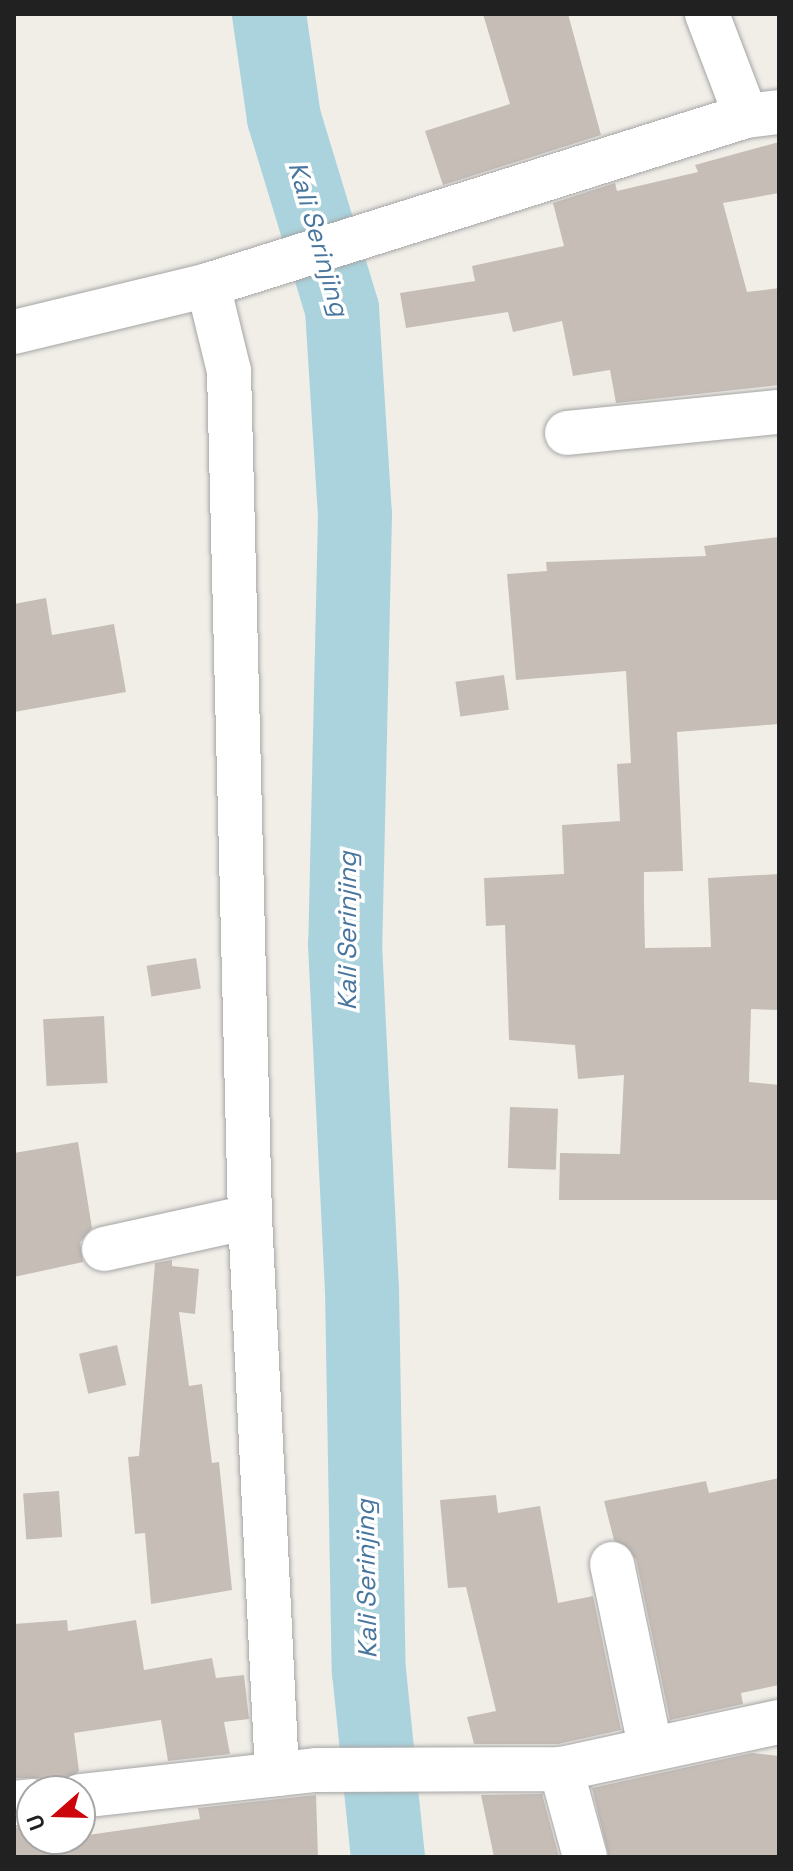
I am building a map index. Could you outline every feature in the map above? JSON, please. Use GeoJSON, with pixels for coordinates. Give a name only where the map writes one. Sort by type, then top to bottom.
{"type":"FeatureCollection","features":[{"type":"Feature","properties":{"kind":"street"},"geometry":{"type":"LineString","coordinates":[[14,332],[208,285],[762,114],[707,14]]}},
{"type":"Feature","properties":{"kind":"street"},"geometry":{"type":"LineString","coordinates":[[208,285],[229,371],[250,1217],[297,1772]]}},
{"type":"Feature","properties":{"kind":"street"},"geometry":{"type":"LineString","coordinates":[[567,433],[779,412]]}},
{"type":"Feature","properties":{"kind":"street"},"geometry":{"type":"LineString","coordinates":[[104,1249],[250,1217]]}},
{"type":"Feature","properties":{"kind":"street"},"geometry":{"type":"LineString","coordinates":[[612,1564],[650,1746]]}},
{"type":"Feature","properties":{"kind":"street"},"geometry":{"type":"LineString","coordinates":[[96,1794],[297,1772],[425,1767],[561,1769],[650,1746],[779,1722]]}},
{"type":"Feature","properties":{"kind":"street"},"geometry":{"type":"LineString","coordinates":[[561,1769],[585,1857]]}},
{"type":"Feature","properties":{"kind":"building"},"geometry":{"type":"Polygon","coordinates":[[[483,14],[568,14],[601,135],[443,185],[425,131],[510,104],[483,14]]]}},
{"type":"Feature","properties":{"kind":"building"},"geometry":{"type":"Polygon","coordinates":[[[779,142],[779,193],[723,203],[747,292],[779,288],[779,385],[616,403],[610,370],[573,376],[562,321],[513,332],[508,312],[406,328],[400,293],[475,281],[472,266],[564,246],[553,203],[615,183],[617,191],[698,172],[695,165],[779,142]]]}},
{"type":"Feature","properties":{"kind":"building"},"geometry":{"type":"Polygon","coordinates":[[[779,537],[779,724],[677,732],[683,871],[644,872],[644,906],[645,948],[711,947],[708,878],[779,874],[779,1010],[751,1009],[749,1082],[779,1085],[779,1200],[559,1200],[560,1153],[620,1154],[624,1075],[578,1079],[575,1045],[509,1040],[505,925],[486,926],[484,878],[564,874],[562,825],[620,821],[617,764],[631,763],[626,671],[516,680],[507,574],[547,571],[546,562],[706,556],[704,546],[779,537]]]}},
{"type":"Feature","properties":{"kind":"building"},"geometry":{"type":"Polygon","coordinates":[[[46,598],[52,635],[114,624],[126,692],[14,712],[14,604],[46,598]]]}},
{"type":"Feature","properties":{"kind":"building"},"geometry":{"type":"Polygon","coordinates":[[[504,675],[509,710],[460,716],[455,682],[504,675]]]}},
{"type":"Feature","properties":{"kind":"building"},"geometry":{"type":"Polygon","coordinates":[[[196,958],[201,989],[151,996],[147,966],[196,958]]]}},
{"type":"Feature","properties":{"kind":"building"},"geometry":{"type":"Polygon","coordinates":[[[104,1016],[108,1083],[47,1086],[43,1019],[104,1016]]]}},
{"type":"Feature","properties":{"kind":"building"},"geometry":{"type":"Polygon","coordinates":[[[510,1107],[558,1109],[556,1170],[508,1168],[510,1107]]]}},
{"type":"Feature","properties":{"kind":"building"},"geometry":{"type":"Polygon","coordinates":[[[78,1142],[92,1228],[80,1242],[83,1262],[14,1277],[14,1153],[78,1142]]]}},
{"type":"Feature","properties":{"kind":"building"},"geometry":{"type":"Polygon","coordinates":[[[172,1260],[172,1266],[199,1269],[195,1314],[179,1312],[189,1386],[202,1384],[212,1463],[219,1462],[232,1590],[151,1604],[145,1533],[135,1534],[128,1457],[139,1456],[155,1263],[172,1260]]]}},
{"type":"Feature","properties":{"kind":"building"},"geometry":{"type":"Polygon","coordinates":[[[117,1345],[126,1385],[88,1394],[79,1354],[117,1345]]]}},
{"type":"Feature","properties":{"kind":"building"},"geometry":{"type":"Polygon","coordinates":[[[779,1478],[779,1685],[741,1693],[743,1704],[670,1720],[636,1559],[614,1540],[604,1501],[706,1481],[709,1493],[779,1478]]]}},
{"type":"Feature","properties":{"kind":"building"},"geometry":{"type":"Polygon","coordinates":[[[59,1491],[62,1537],[26,1539],[23,1494],[59,1491]]]}},
{"type":"Feature","properties":{"kind":"building"},"geometry":{"type":"Polygon","coordinates":[[[496,1495],[498,1513],[540,1506],[558,1603],[593,1596],[621,1730],[558,1744],[474,1744],[467,1717],[496,1711],[466,1587],[448,1588],[440,1500],[496,1495]]]}},
{"type":"Feature","properties":{"kind":"building"},"geometry":{"type":"Polygon","coordinates":[[[67,1620],[68,1631],[136,1620],[144,1670],[212,1658],[216,1678],[244,1675],[249,1719],[224,1722],[230,1754],[168,1761],[161,1720],[74,1733],[79,1771],[74,1775],[16,1775],[14,1778],[14,1624],[67,1620]]]}},
{"type":"Feature","properties":{"kind":"building"},"geometry":{"type":"Polygon","coordinates":[[[752,1753],[779,1756],[779,1857],[609,1857],[592,1788],[752,1753]]]}},
{"type":"Feature","properties":{"kind":"building"},"geometry":{"type":"Polygon","coordinates":[[[542,1794],[559,1857],[494,1857],[481,1795],[542,1794]]]}},
{"type":"Feature","properties":{"kind":"building"},"geometry":{"type":"Polygon","coordinates":[[[316,1795],[318,1857],[14,1857],[14,1828],[16,1855],[96,1855],[96,1834],[200,1819],[198,1808],[316,1795]]]}},
{"type":"Feature","properties":{"kind":"waterway","name":"Kali Serinjing"},"geometry":{"type":"LineString","coordinates":[[269,14],[284,118],[342,309],[355,515],[345,944],[362,1289],[369,1671],[388,1857]]}}]}
